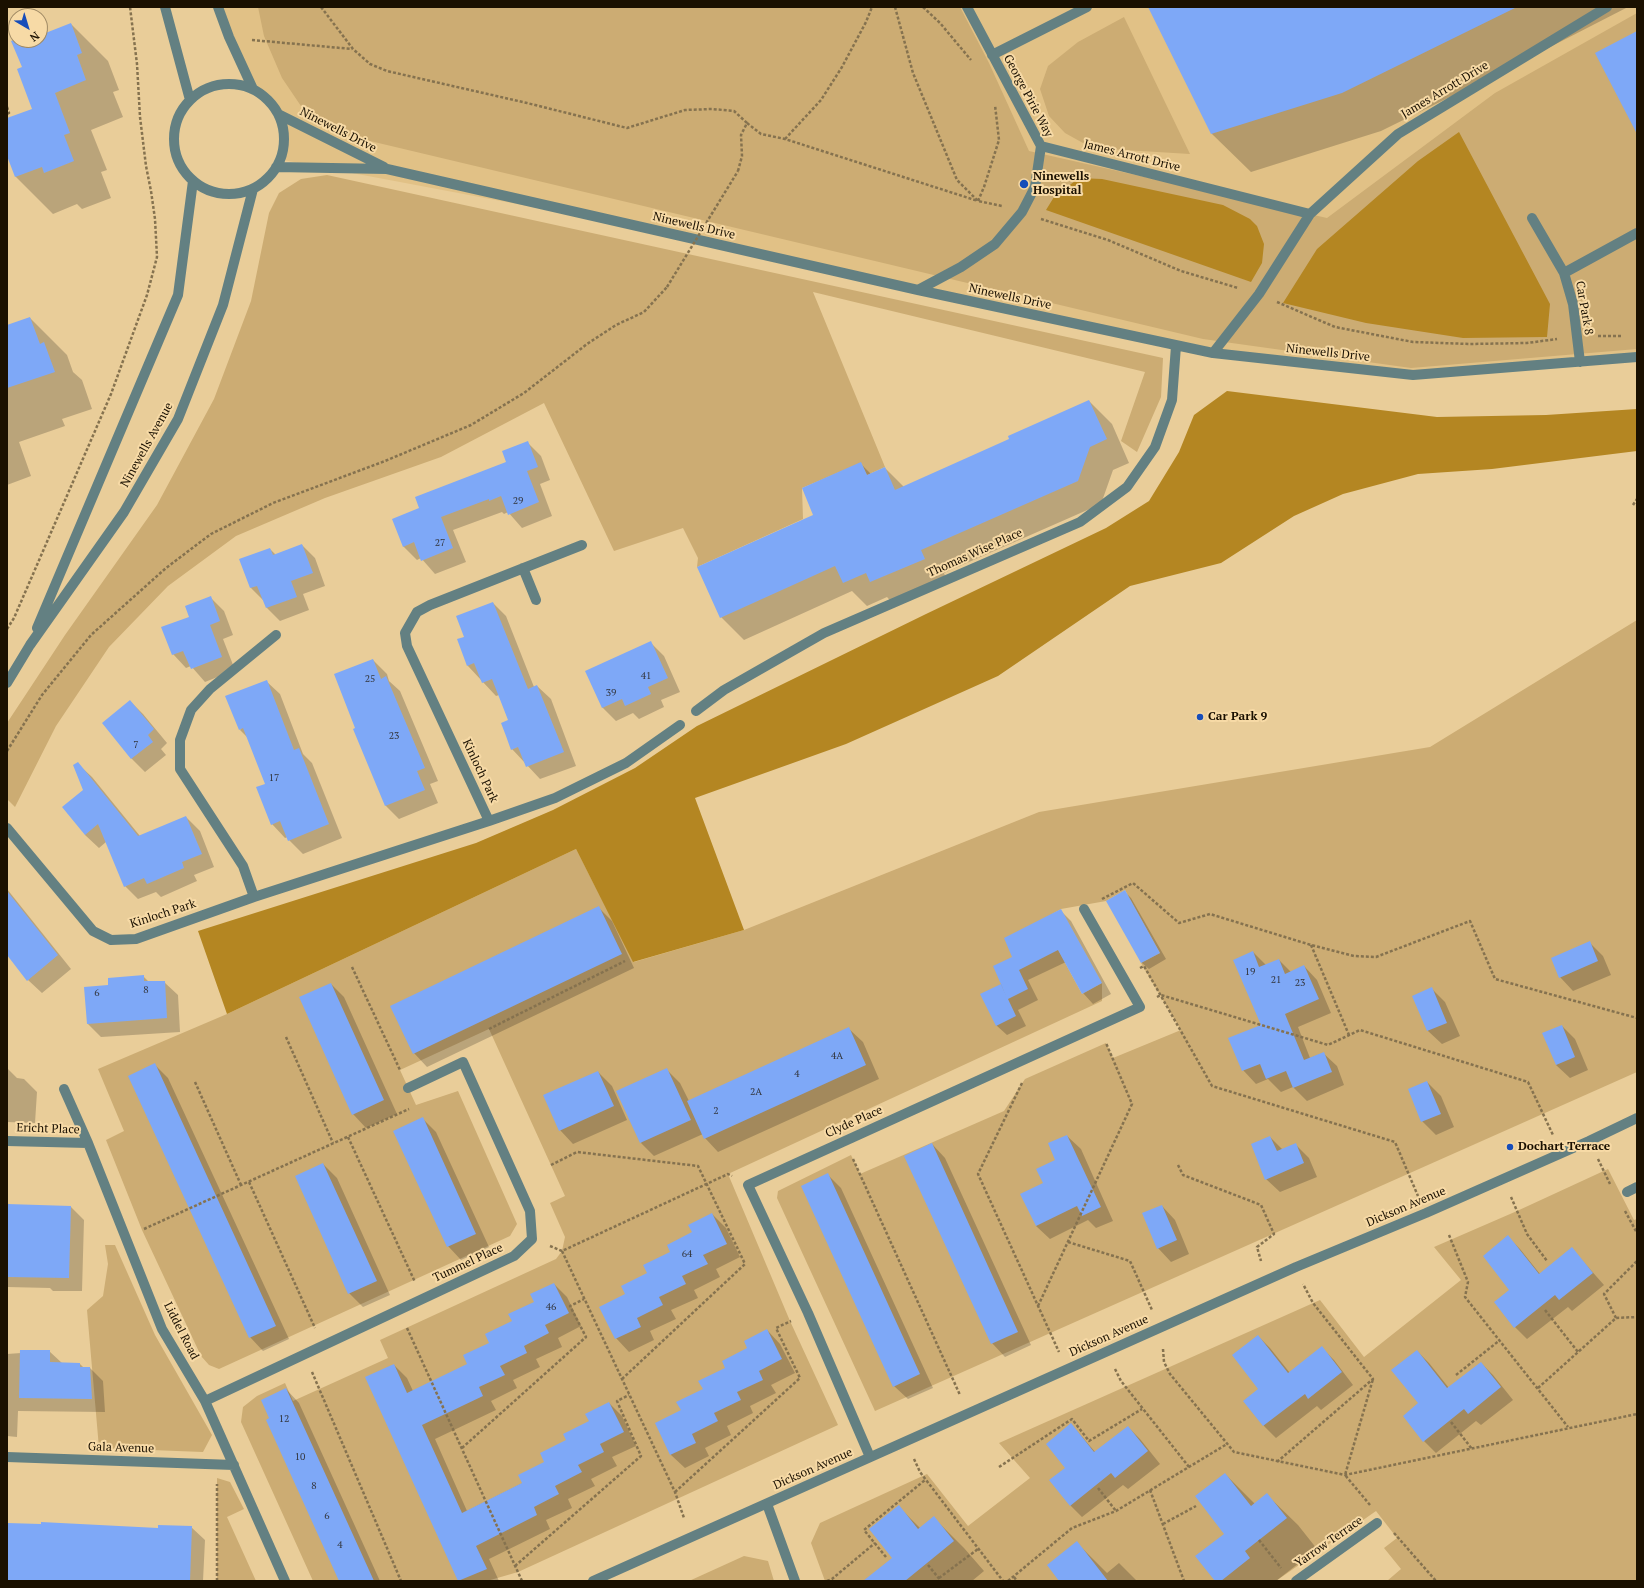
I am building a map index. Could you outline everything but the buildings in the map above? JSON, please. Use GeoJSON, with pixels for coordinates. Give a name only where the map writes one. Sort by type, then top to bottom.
{"type":"FeatureCollection","features":[{"type":"Feature","properties":{"kind":"street"},"geometry":{"type":"LineString","coordinates":[[165,7],[190,100]]}},
{"type":"Feature","properties":{"kind":"street"},"geometry":{"type":"LineString","coordinates":[[218,7],[229,37],[253,89]]}},
{"type":"Feature","properties":{"kind":"street","name":"George Pirie Way"},"geometry":{"type":"LineString","coordinates":[[918,290],[961,267],[995,244],[1022,212],[1035,187],[1041,146],[967,7]]}},
{"type":"Feature","properties":{"kind":"street"},"geometry":{"type":"LineString","coordinates":[[992,55],[1087,7]]}},
{"type":"Feature","properties":{"kind":"street","name":"James Arrott Drive"},"geometry":{"type":"LineString","coordinates":[[1213,353],[1259,294],[1310,214],[1398,134],[1606,7]]}},
{"type":"Feature","properties":{"kind":"street"},"geometry":{"type":"LineString","coordinates":[[220,85],[237,85],[253,89],[268,100],[278,114],[283,132],[283,150],[276,167],[266,180],[253,189],[237,194],[222,194],[206,190],[193,181],[183,170],[176,156],[174,141],[175,127],[181,112],[190,100],[204,90],[220,85]]}},
{"type":"Feature","properties":{"kind":"street","name":"Ninewells Drive"},"geometry":{"type":"LineString","coordinates":[[278,114],[387,169]]}},
{"type":"Feature","properties":{"kind":"street","name":"James Arrott Drive"},"geometry":{"type":"LineString","coordinates":[[1041,146],[1310,214]]}},
{"type":"Feature","properties":{"kind":"street","name":"Ninewells Drive"},"geometry":{"type":"LineString","coordinates":[[276,167],[387,169],[918,290],[1213,353],[1413,375],[1637,357]]}},
{"type":"Feature","properties":{"kind":"street","name":"Ninewells Avenue"},"geometry":{"type":"LineString","coordinates":[[30,645],[178,296],[193,181]]}},
{"type":"Feature","properties":{"kind":"street","name":"Ninewells Avenue"},"geometry":{"type":"LineString","coordinates":[[7,683],[30,645],[124,512],[178,419],[223,305],[253,189]]}},
{"type":"Feature","properties":{"kind":"street","name":"Car Park 8"},"geometry":{"type":"LineString","coordinates":[[1532,218],[1564,273],[1573,304],[1580,362]]}},
{"type":"Feature","properties":{"kind":"street"},"geometry":{"type":"LineString","coordinates":[[1564,273],[1637,233]]}},
{"type":"Feature","properties":{"kind":"street","name":"Thomas Wise Place"},"geometry":{"type":"LineString","coordinates":[[696,712],[724,690],[824,633],[1080,522],[1127,487],[1155,447],[1172,400],[1176,346]]}},
{"type":"Feature","properties":{"kind":"street","name":"Kinloch Park"},"geometry":{"type":"LineString","coordinates":[[7,828],[93,931],[111,940],[136,939],[254,897],[489,821],[407,646],[405,633],[417,612],[430,605],[582,545]]}},
{"type":"Feature","properties":{"kind":"street"},"geometry":{"type":"LineString","coordinates":[[523,568],[536,600]]}},
{"type":"Feature","properties":{"kind":"street"},"geometry":{"type":"LineString","coordinates":[[254,897],[243,866],[180,769],[180,740],[191,710],[210,689],[276,635]]}},
{"type":"Feature","properties":{"kind":"street"},"geometry":{"type":"LineString","coordinates":[[489,821],[555,798],[626,763],[680,726]]}},
{"type":"Feature","properties":{"kind":"street"},"geometry":{"type":"LineString","coordinates":[[1084,909],[1140,1007]]}},
{"type":"Feature","properties":{"kind":"street","name":"Clyde Place"},"geometry":{"type":"LineString","coordinates":[[748,1185],[1140,1007]]}},
{"type":"Feature","properties":{"kind":"street"},"geometry":{"type":"LineString","coordinates":[[408,1088],[463,1062],[530,1211],[532,1239]]}},
{"type":"Feature","properties":{"kind":"street","name":"Liddel Road"},"geometry":{"type":"LineString","coordinates":[[64,1089],[88,1143],[162,1329],[205,1401],[285,1581]]}},
{"type":"Feature","properties":{"kind":"street","name":"Dickson Avenue"},"geometry":{"type":"LineString","coordinates":[[593,1581],[1267,1281],[1589,1141],[1637,1118]]}},
{"type":"Feature","properties":{"kind":"street","name":"Ericht Place"},"geometry":{"type":"LineString","coordinates":[[7,1141],[88,1143]]}},
{"type":"Feature","properties":{"kind":"street"},"geometry":{"type":"LineString","coordinates":[[748,1185],[808,1313],[870,1457]]}},
{"type":"Feature","properties":{"kind":"street"},"geometry":{"type":"LineString","coordinates":[[1627,1192],[1637,1187]]}},
{"type":"Feature","properties":{"kind":"street","name":"Tummel Place"},"geometry":{"type":"LineString","coordinates":[[205,1401],[514,1256],[532,1239]]}},
{"type":"Feature","properties":{"kind":"street","name":"Gala Avenue"},"geometry":{"type":"LineString","coordinates":[[7,1457],[234,1465]]}},
{"type":"Feature","properties":{"kind":"street"},"geometry":{"type":"LineString","coordinates":[[767,1504],[795,1581]]}},
{"type":"Feature","properties":{"kind":"street","name":"Yarrow Terrace"},"geometry":{"type":"LineString","coordinates":[[1296,1581],[1377,1523]]}},
{"type":"Feature","properties":{"kind":"path"},"geometry":{"type":"LineString","coordinates":[[7,629],[14,618],[111,394],[147,296],[157,257],[155,219],[140,118],[137,64],[130,7]]}},
{"type":"Feature","properties":{"kind":"path"},"geometry":{"type":"LineString","coordinates":[[321,7],[353,49],[370,64],[387,71],[628,128],[685,110],[712,109],[734,112],[761,134],[785,139],[978,201],[993,203],[1108,240],[1181,271],[1259,294],[1335,327],[1413,342],[1470,344],[1528,343],[1576,336],[1629,336]]}},
{"type":"Feature","properties":{"kind":"path"},"geometry":{"type":"LineString","coordinates":[[785,139],[821,100],[842,68],[866,22],[872,7]]}},
{"type":"Feature","properties":{"kind":"path"},"geometry":{"type":"LineString","coordinates":[[895,7],[913,73],[957,180],[978,201]]}},
{"type":"Feature","properties":{"kind":"path"},"geometry":{"type":"LineString","coordinates":[[923,7],[975,63]]}},
{"type":"Feature","properties":{"kind":"path"},"geometry":{"type":"LineString","coordinates":[[229,37],[353,49]]}},
{"type":"Feature","properties":{"kind":"path"},"geometry":{"type":"LineString","coordinates":[[978,201],[984,187],[998,140],[994,98]]}},
{"type":"Feature","properties":{"kind":"path"},"geometry":{"type":"LineString","coordinates":[[7,107],[9,113],[7,114]]}},
{"type":"Feature","properties":{"kind":"path"},"geometry":{"type":"LineString","coordinates":[[7,751],[42,695],[91,635],[166,568],[211,534],[273,503],[471,425],[524,393],[587,344],[616,325],[644,312],[667,287],[738,171],[742,156],[741,135],[747,123]]}},
{"type":"Feature","properties":{"kind":"path"},"geometry":{"type":"LineString","coordinates":[[1633,505],[1637,499]]}},
{"type":"Feature","properties":{"kind":"path"},"geometry":{"type":"LineString","coordinates":[[1084,909],[1133,883],[1179,923],[1210,914],[1311,945],[1354,956],[1376,957],[1470,921],[1495,978],[1637,1018]]}},
{"type":"Feature","properties":{"kind":"path"},"geometry":{"type":"LineString","coordinates":[[1311,945],[1349,1034]]}},
{"type":"Feature","properties":{"kind":"path"},"geometry":{"type":"LineString","coordinates":[[489,1028],[625,961]]}},
{"type":"Feature","properties":{"kind":"path"},"geometry":{"type":"LineString","coordinates":[[352,967],[400,1070]]}},
{"type":"Feature","properties":{"kind":"path"},"geometry":{"type":"LineString","coordinates":[[1140,1007],[1161,995],[1328,1046],[1349,1034],[1360,1030],[1528,1082],[1542,1114]]}},
{"type":"Feature","properties":{"kind":"path"},"geometry":{"type":"LineString","coordinates":[[1181,1030],[1212,1086],[1395,1142],[1426,1213]]}},
{"type":"Feature","properties":{"kind":"path"},"geometry":{"type":"LineString","coordinates":[[286,1037],[333,1144]]}},
{"type":"Feature","properties":{"kind":"path"},"geometry":{"type":"LineString","coordinates":[[1038,1307],[1132,1104],[1113,1058]]}},
{"type":"Feature","properties":{"kind":"path"},"geometry":{"type":"LineString","coordinates":[[1018,1063],[1025,1079],[978,1174],[1050,1332]]}},
{"type":"Feature","properties":{"kind":"path"},"geometry":{"type":"LineString","coordinates":[[195,1082],[241,1185]]}},
{"type":"Feature","properties":{"kind":"path"},"geometry":{"type":"LineString","coordinates":[[126,1237],[410,1109]]}},
{"type":"Feature","properties":{"kind":"path"},"geometry":{"type":"LineString","coordinates":[[348,1137],[414,1279]]}},
{"type":"Feature","properties":{"kind":"path"},"geometry":{"type":"LineString","coordinates":[[844,1141],[951,1376]]}},
{"type":"Feature","properties":{"kind":"path"},"geometry":{"type":"LineString","coordinates":[[551,1164],[577,1152],[698,1166],[745,1264],[622,1379]]}},
{"type":"Feature","properties":{"kind":"path"},"geometry":{"type":"LineString","coordinates":[[1178,1165],[1183,1175],[1261,1204],[1274,1234],[1257,1247],[1267,1281]]}},
{"type":"Feature","properties":{"kind":"path"},"geometry":{"type":"LineString","coordinates":[[562,1251],[728,1174],[748,1185]]}},
{"type":"Feature","properties":{"kind":"path"},"geometry":{"type":"LineString","coordinates":[[249,1182],[314,1326]]}},
{"type":"Feature","properties":{"kind":"path"},"geometry":{"type":"LineString","coordinates":[[1623,1207],[1637,1233]]}},
{"type":"Feature","properties":{"kind":"path"},"geometry":{"type":"LineString","coordinates":[[1517,1211],[1527,1234],[1546,1261]]}},
{"type":"Feature","properties":{"kind":"path"},"geometry":{"type":"LineString","coordinates":[[1449,1235],[1468,1282],[1465,1297],[1568,1427]]}},
{"type":"Feature","properties":{"kind":"path"},"geometry":{"type":"LineString","coordinates":[[532,1239],[562,1251],[678,1499]]}},
{"type":"Feature","properties":{"kind":"path"},"geometry":{"type":"LineString","coordinates":[[1068,1242],[1130,1261],[1144,1291]]}},
{"type":"Feature","properties":{"kind":"path"},"geometry":{"type":"LineString","coordinates":[[1616,1318],[1604,1294],[1637,1261]]}},
{"type":"Feature","properties":{"kind":"path"},"geometry":{"type":"LineString","coordinates":[[462,1448],[586,1337],[570,1306],[584,1299]]}},
{"type":"Feature","properties":{"kind":"path"},"geometry":{"type":"LineString","coordinates":[[1313,1303],[1373,1379]]}},
{"type":"Feature","properties":{"kind":"path"},"geometry":{"type":"LineString","coordinates":[[399,1309],[522,1581]]}},
{"type":"Feature","properties":{"kind":"path"},"geometry":{"type":"LineString","coordinates":[[1545,1310],[1578,1352]]}},
{"type":"Feature","properties":{"kind":"path"},"geometry":{"type":"LineString","coordinates":[[675,1492],[800,1378],[776,1328],[808,1313]]}},
{"type":"Feature","properties":{"kind":"path"},"geometry":{"type":"LineString","coordinates":[[1538,1388],[1616,1318],[1637,1317]]}},
{"type":"Feature","properties":{"kind":"path"},"geometry":{"type":"LineString","coordinates":[[1456,1375],[1500,1340]]}},
{"type":"Feature","properties":{"kind":"path"},"geometry":{"type":"LineString","coordinates":[[1167,1368],[1234,1452],[1345,1475],[1472,1449],[1568,1427],[1637,1414]]}},
{"type":"Feature","properties":{"kind":"path"},"geometry":{"type":"LineString","coordinates":[[1277,1462],[1373,1379]]}},
{"type":"Feature","properties":{"kind":"path"},"geometry":{"type":"LineString","coordinates":[[1345,1475],[1373,1379]]}},
{"type":"Feature","properties":{"kind":"path"},"geometry":{"type":"LineString","coordinates":[[1125,1386],[1189,1467]]}},
{"type":"Feature","properties":{"kind":"path"},"geometry":{"type":"LineString","coordinates":[[320,1389],[401,1581]]}},
{"type":"Feature","properties":{"kind":"path"},"geometry":{"type":"LineString","coordinates":[[515,1566],[641,1456],[617,1401],[629,1395]]}},
{"type":"Feature","properties":{"kind":"path"},"geometry":{"type":"LineString","coordinates":[[1000,1467],[1072,1419],[1089,1441],[1142,1409]]}},
{"type":"Feature","properties":{"kind":"path"},"geometry":{"type":"LineString","coordinates":[[1452,1422],[1472,1449]]}},
{"type":"Feature","properties":{"kind":"path"},"geometry":{"type":"LineString","coordinates":[[1008,1581],[1072,1528],[1116,1511],[1227,1444]]}},
{"type":"Feature","properties":{"kind":"path"},"geometry":{"type":"LineString","coordinates":[[217,1581],[217,1478],[234,1465]]}},
{"type":"Feature","properties":{"kind":"path"},"geometry":{"type":"LineString","coordinates":[[886,1557],[864,1530],[925,1480],[1003,1581]]}},
{"type":"Feature","properties":{"kind":"path"},"geometry":{"type":"LineString","coordinates":[[1098,1488],[1116,1511]]}},
{"type":"Feature","properties":{"kind":"path"},"geometry":{"type":"LineString","coordinates":[[1150,1490],[1184,1581]]}},
{"type":"Feature","properties":{"kind":"path"},"geometry":{"type":"LineString","coordinates":[[1163,1524],[1196,1506]]}},
{"type":"Feature","properties":{"kind":"path"},"geometry":{"type":"LineString","coordinates":[[1259,1540],[1281,1569]]}},
{"type":"Feature","properties":{"kind":"path"},"geometry":{"type":"LineString","coordinates":[[827,1581],[833,1580],[875,1543]]}},
{"type":"Feature","properties":{"kind":"path"},"geometry":{"type":"LineString","coordinates":[[928,1565],[940,1580],[978,1548]]}},
{"type":"Feature","properties":{"kind":"path"},"geometry":{"type":"LineString","coordinates":[[1014,1577],[1017,1581]]}},
{"type":"Feature","properties":{"kind":"shaded area","name":"Ninewells Hospital"},"geometry":{"type":"Polygon","coordinates":[[[218,7],[1637,7],[1637,357],[1413,375],[1213,353],[538,208],[283,160],[278,114],[267,100],[253,89],[218,7]]]}},
{"type":"Feature","properties":{"kind":"shaded area","name":"Ninewells Hospital"},"geometry":{"type":"Polygon","coordinates":[[[258,7],[960,7],[989,63],[1029,151],[1327,218],[1495,93],[1637,13],[1637,349],[1411,368],[1203,339],[349,136],[303,109],[282,78],[264,36],[258,7]]]}},
{"type":"Feature","properties":{"kind":"shaded area"},"geometry":{"type":"Polygon","coordinates":[[[1124,17],[1190,154],[1092,148],[1065,133],[1049,116],[1040,89],[1048,66],[1078,42],[1124,17]]]}},
{"type":"Feature","properties":{"kind":"shaded area"},"geometry":{"type":"Polygon","coordinates":[[[1459,132],[1550,304],[1547,337],[1463,338],[1366,323],[1283,303],[1317,249],[1418,161],[1459,132]]]}},
{"type":"Feature","properties":{"kind":"shaded area"},"geometry":{"type":"Polygon","coordinates":[[[327,175],[1163,358],[1161,397],[1137,452],[1121,441],[1145,372],[813,292],[885,467],[867,475],[861,463],[802,488],[803,519],[697,567],[698,558],[683,528],[614,551],[544,403],[441,457],[325,498],[236,536],[168,586],[109,647],[56,726],[15,807],[7,799],[7,723],[65,635],[157,505],[214,399],[251,301],[269,213],[279,193],[301,179],[327,175]]]}},
{"type":"Feature","properties":{"kind":"shaded area"},"geometry":{"type":"Polygon","coordinates":[[[1079,178],[1102,179],[1223,205],[1250,219],[1257,226],[1264,244],[1262,263],[1251,282],[1046,210],[1054,197],[1079,178]]]}},
{"type":"Feature","properties":{"kind":"shaded area"},"geometry":{"type":"Polygon","coordinates":[[[1227,391],[1437,417],[1546,415],[1637,409],[1637,451],[1492,469],[1418,474],[1343,494],[1294,516],[1221,563],[1130,586],[998,676],[846,744],[695,798],[744,930],[633,962],[576,849],[227,1014],[198,931],[476,843],[553,810],[635,768],[697,726],[1106,528],[1149,501],[1179,452],[1194,415],[1227,391]]]}},
{"type":"Feature","properties":{"kind":"shaded area"},"geometry":{"type":"Polygon","coordinates":[[[1637,620],[1637,1072],[875,1411],[777,1198],[778,1191],[851,1155],[860,1174],[1004,1111],[1025,1079],[1106,1043],[1113,1058],[1181,1030],[1141,963],[1160,953],[1125,890],[1106,901],[1061,909],[1042,920],[1082,994],[1102,983],[1102,1001],[728,1174],[790,1321],[838,1425],[518,1572],[487,1581],[313,1581],[241,1422],[243,1407],[257,1396],[285,1383],[293,1401],[388,1358],[380,1340],[556,1259],[562,1251],[565,1237],[550,1203],[565,1196],[489,1029],[400,1070],[416,1105],[458,1091],[517,1224],[510,1236],[219,1369],[209,1365],[201,1356],[142,1230],[106,1140],[124,1131],[98,1069],[227,1014],[576,849],[634,962],[744,930],[1039,812],[1430,747],[1637,620]]]}},
{"type":"Feature","properties":{"kind":"shaded area"},"geometry":{"type":"Polygon","coordinates":[[[1608,1169],[1634,1220],[1637,1219],[1637,1581],[1387,1581],[1401,1569],[1384,1548],[1397,1538],[1376,1511],[1276,1581],[825,1581],[811,1543],[820,1523],[927,1474],[968,1526],[1030,1478],[999,1443],[1320,1300],[1364,1357],[1461,1280],[1434,1247],[1608,1169]]]}},
{"type":"Feature","properties":{"kind":"shaded area"},"geometry":{"type":"Polygon","coordinates":[[[105,1245],[115,1245],[155,1335],[212,1435],[203,1452],[99,1448],[87,1310],[103,1296],[108,1264],[105,1245]]]}},
{"type":"Feature","properties":{"kind":"shaded area"},"geometry":{"type":"Polygon","coordinates":[[[217,1478],[230,1482],[244,1509],[227,1517],[256,1581],[217,1581],[217,1478]]]}},
{"type":"Feature","properties":{"kind":"shaded area"},"geometry":{"type":"Polygon","coordinates":[[[744,1556],[768,1561],[774,1581],[689,1581],[744,1556]]]}},
{"type":"Feature","properties":{"kind":"place","name":"Ninewells Hospital"},"geometry":{"type":"Point","coordinates":[1024,184]}},
{"type":"Feature","properties":{"kind":"place","name":"Car Park 9"},"geometry":{"type":"Point","coordinates":[1200,717]}},
{"type":"Feature","properties":{"kind":"place","name":"Dochart Terrace"},"geometry":{"type":"Point","coordinates":[1510,1147]}}]}
